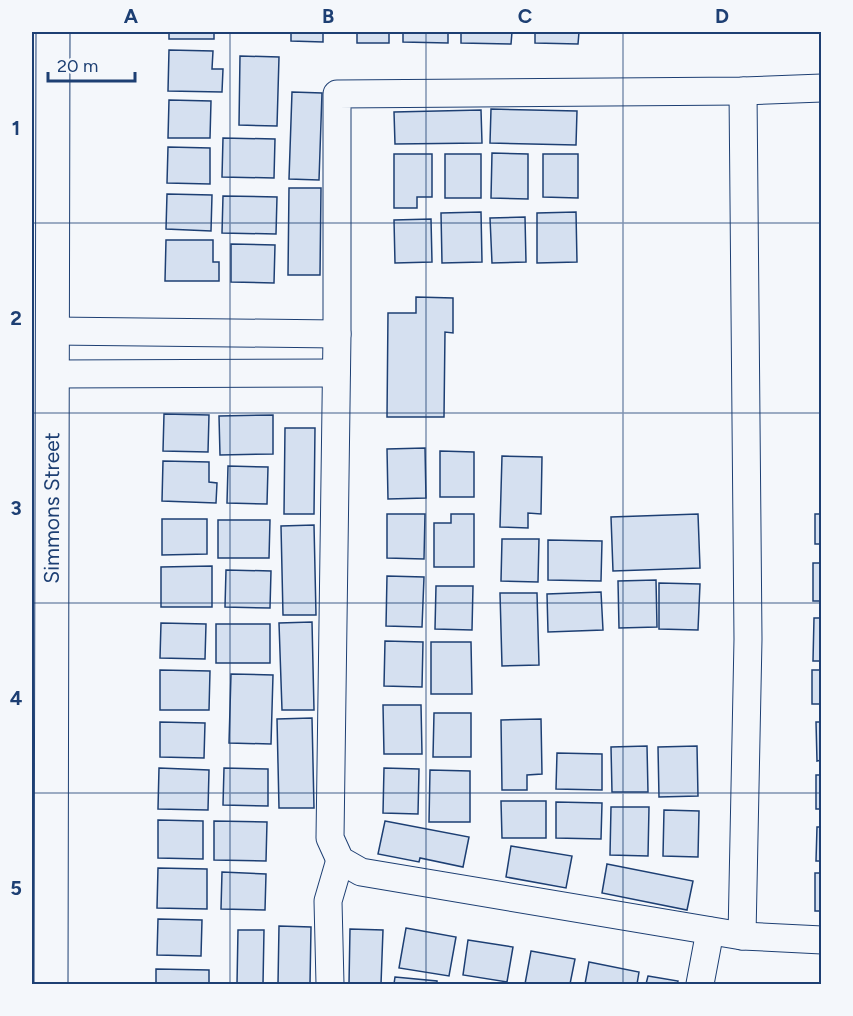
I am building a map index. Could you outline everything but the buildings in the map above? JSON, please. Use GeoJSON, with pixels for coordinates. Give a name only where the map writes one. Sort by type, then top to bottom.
{"type":"FeatureCollection","features":[{"type":"Feature","properties":{"kind":"main road","name":"Simmons Street"},"geometry":{"type":"LineString","coordinates":[[51,984],[53,32]]}},
{"type":"Feature","properties":{"kind":"street"},"geometry":{"type":"LineString","coordinates":[[822,88],[743,91],[337,94],[337,334],[330,838],[340,860],[361,872],[742,936],[822,940]]}},
{"type":"Feature","properties":{"kind":"street"},"geometry":{"type":"LineString","coordinates":[[742,936],[748,639],[743,91]]}},
{"type":"Feature","properties":{"kind":"street"},"geometry":{"type":"LineString","coordinates":[[52,331],[337,334]]}},
{"type":"Feature","properties":{"kind":"street"},"geometry":{"type":"LineString","coordinates":[[54,374],[336,373]]}},
{"type":"Feature","properties":{"kind":"street"},"geometry":{"type":"LineString","coordinates":[[330,984],[328,901],[340,860]]}},
{"type":"Feature","properties":{"kind":"street"},"geometry":{"type":"LineString","coordinates":[[700,984],[710,931]]}}]}
